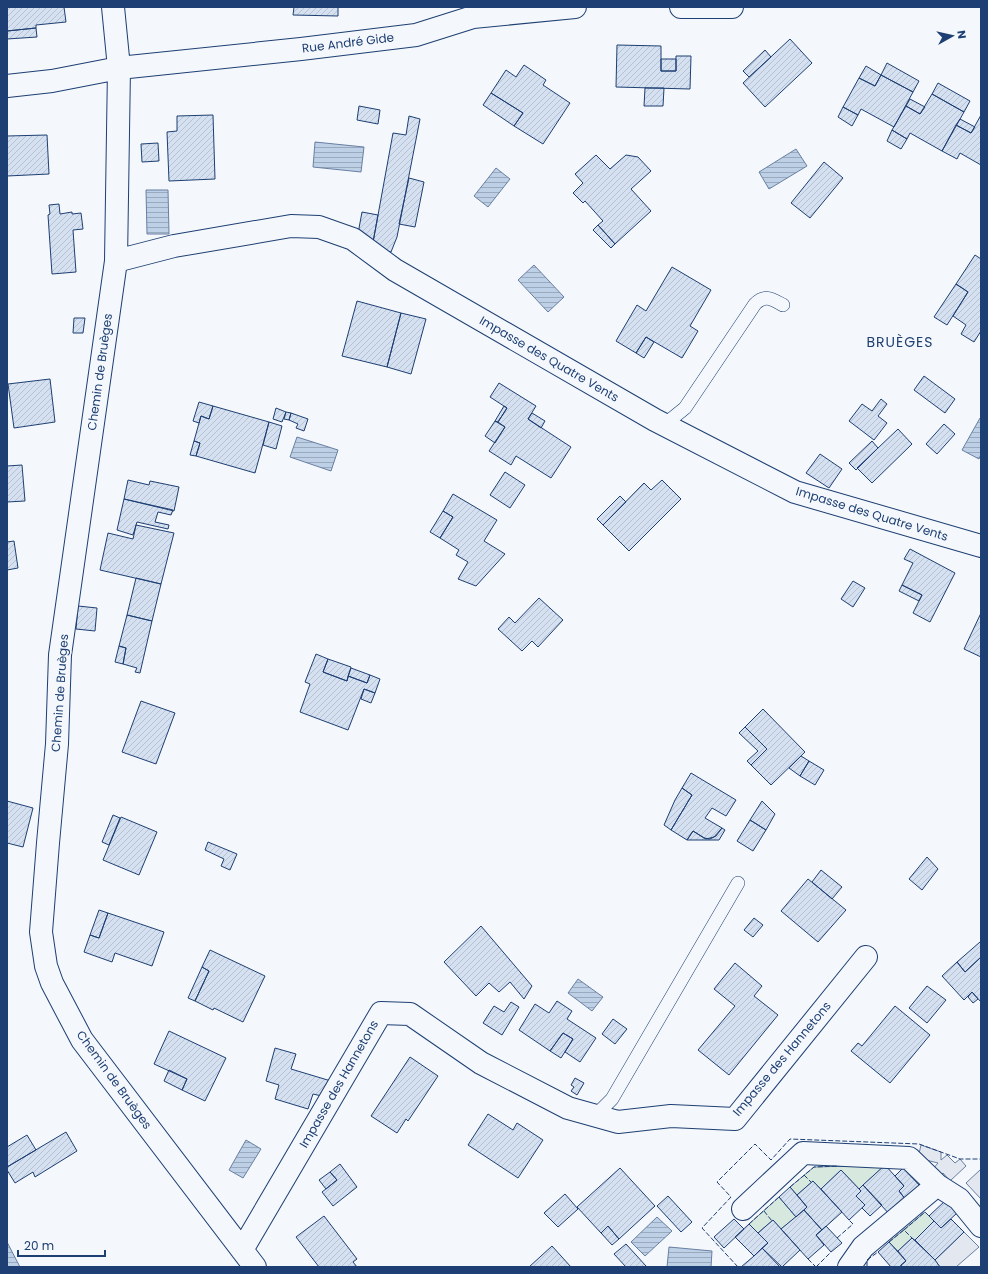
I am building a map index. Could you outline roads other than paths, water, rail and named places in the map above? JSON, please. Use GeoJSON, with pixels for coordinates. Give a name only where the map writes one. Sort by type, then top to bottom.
{"type":"FeatureCollection","features":[{"type":"Feature","properties":{"kind":"street","name":"Chemin de Bruèges"},"geometry":{"type":"LineString","coordinates":[[113,7],[119,68],[116,261],[60,655],[57,744],[41,932],[46,966],[52,983],[82,1040],[248,1258]]}},
{"type":"Feature","properties":{"kind":"street","name":"Rue André Gide"},"geometry":{"type":"LineString","coordinates":[[7,86],[52,81],[119,68],[301,49],[416,35],[473,17],[575,7]]}},
{"type":"Feature","properties":{"kind":"street"},"geometry":{"type":"LineString","coordinates":[[681,7],[732,7]]}},
{"type":"Feature","properties":{"kind":"street","name":"Impasse des Quatre Vents"},"geometry":{"type":"LineString","coordinates":[[116,261],[174,246],[290,226],[319,227],[353,239],[395,270],[664,425],[795,492],[981,546]]}},
{"type":"Feature","properties":{"kind":"street","name":"Impasse des Hannetons"},"geometry":{"type":"LineString","coordinates":[[248,1258],[381,1013],[410,1014],[481,1063],[568,1108],[618,1122],[671,1116],[735,1119],[866,957]]}},
{"type":"Feature","properties":{"kind":"street"},"geometry":{"type":"LineString","coordinates":[[743,1209],[803,1154],[909,1158],[937,1186],[959,1198],[981,1226]]}},
{"type":"Feature","properties":{"kind":"street"},"geometry":{"type":"LineString","coordinates":[[849,1267],[863,1247],[937,1186]]}},
{"type":"Feature","properties":{"kind":"lane"},"geometry":{"type":"LineString","coordinates":[[664,425],[685,408],[754,304],[759,299],[770,298],[783,305]]}},
{"type":"Feature","properties":{"kind":"lane"},"geometry":{"type":"LineString","coordinates":[[595,1116],[612,1099],[738,883]]}},
{"type":"Feature","properties":{"kind":"water"},"geometry":{"type":"Polygon","coordinates":[[[315,142],[364,147],[361,172],[313,167],[315,142]]]}},
{"type":"Feature","properties":{"kind":"water"},"geometry":{"type":"Polygon","coordinates":[[[796,149],[807,166],[769,189],[759,172],[796,149]]]}},
{"type":"Feature","properties":{"kind":"water"},"geometry":{"type":"Polygon","coordinates":[[[496,168],[510,179],[488,207],[474,196],[496,168]]]}},
{"type":"Feature","properties":{"kind":"water"},"geometry":{"type":"Polygon","coordinates":[[[146,190],[168,190],[169,234],[147,234],[146,190]]]}},
{"type":"Feature","properties":{"kind":"water"},"geometry":{"type":"Polygon","coordinates":[[[534,265],[564,297],[548,312],[518,280],[534,265]]]}},
{"type":"Feature","properties":{"kind":"water"},"geometry":{"type":"Polygon","coordinates":[[[980,418],[981,454],[979,459],[962,450],[980,418]]]}},
{"type":"Feature","properties":{"kind":"water"},"geometry":{"type":"Polygon","coordinates":[[[297,437],[338,450],[331,471],[290,457],[297,437]]]}},
{"type":"Feature","properties":{"kind":"water"},"geometry":{"type":"Polygon","coordinates":[[[578,979],[603,997],[592,1011],[568,993],[578,979]]]}},
{"type":"Feature","properties":{"kind":"water"},"geometry":{"type":"Polygon","coordinates":[[[246,1140],[261,1149],[243,1178],[229,1170],[246,1140]]]}},
{"type":"Feature","properties":{"kind":"water"},"geometry":{"type":"Polygon","coordinates":[[[657,1217],[672,1231],[645,1256],[631,1242],[657,1217]]]}},
{"type":"Feature","properties":{"kind":"water"},"geometry":{"type":"Polygon","coordinates":[[[7,1242],[20,1267],[7,1267],[7,1242]]]}},
{"type":"Feature","properties":{"kind":"water"},"geometry":{"type":"Polygon","coordinates":[[[669,1247],[712,1251],[711,1267],[667,1267],[669,1247]]]}},
{"type":"Feature","properties":{"kind":"district","name":"BRUÈGES"},"geometry":{"type":"Point","coordinates":[900,342]}}]}
